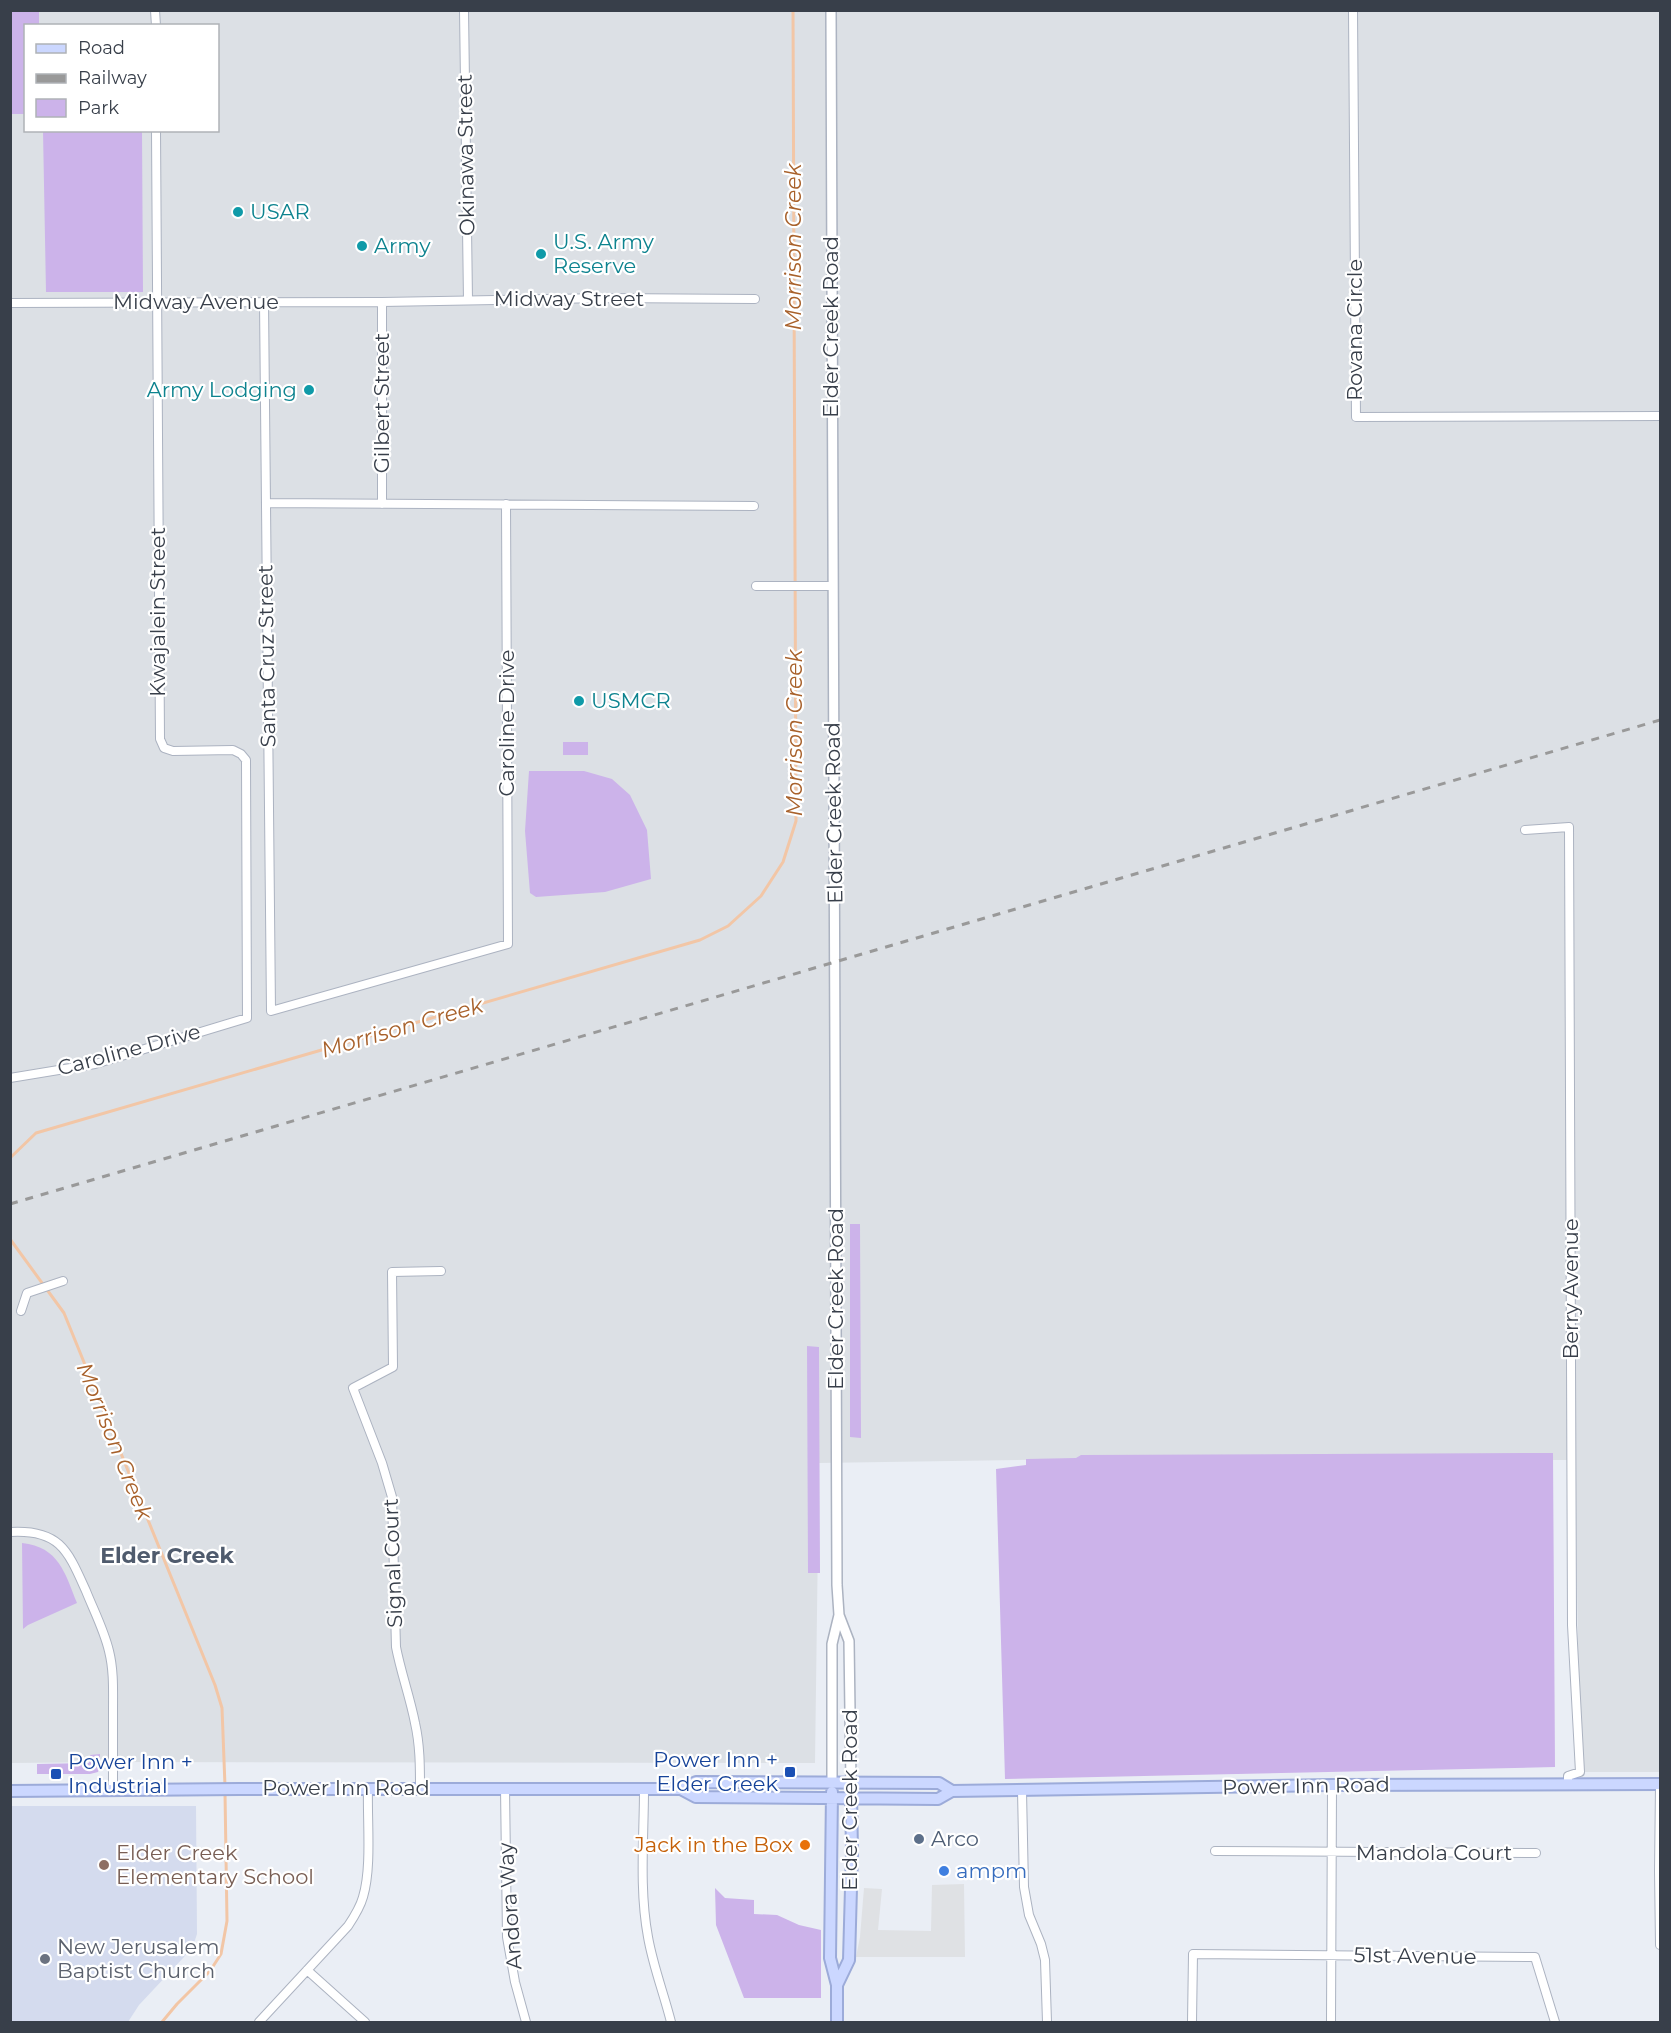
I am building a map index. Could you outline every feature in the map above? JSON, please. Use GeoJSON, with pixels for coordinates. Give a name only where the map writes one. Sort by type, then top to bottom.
{"type":"FeatureCollection","features":[{"type":"Feature","properties":{"kind":"main road","name":"Power Inn Road"},"geometry":{"type":"LineString","coordinates":[[10,1791],[368,1788],[681,1789],[696,1782],[939,1783],[952,1791]]}},
{"type":"Feature","properties":{"kind":"main road","name":"Elder Creek Road"},"geometry":{"type":"LineString","coordinates":[[832,1783],[830,1958],[837,1985],[837,2022]]}},
{"type":"Feature","properties":{"kind":"main road","name":"Elder Creek Road"},"geometry":{"type":"LineString","coordinates":[[837,1985],[849,1960],[851,1783]]}},
{"type":"Feature","properties":{"kind":"main road","name":"Power Inn Road"},"geometry":{"type":"LineString","coordinates":[[681,1789],[696,1797],[938,1799],[952,1791],[1332,1785],[1660,1785]]}},
{"type":"Feature","properties":{"kind":"street","name":"Okinawa Street"},"geometry":{"type":"LineString","coordinates":[[464,10],[468,300]]}},
{"type":"Feature","properties":{"kind":"street","name":"Elder Creek Road"},"geometry":{"type":"LineString","coordinates":[[831,10],[837,1585],[839,1615],[849,1641],[851,1783]]}},
{"type":"Feature","properties":{"kind":"street","name":"Rovana Circle"},"geometry":{"type":"LineString","coordinates":[[1353,10],[1356,417],[1660,416]]}},
{"type":"Feature","properties":{"kind":"street","name":"Kwajalein Street"},"geometry":{"type":"LineString","coordinates":[[156,132],[160,740],[164,748],[173,751],[233,750],[246,760],[247,1018]]}},
{"type":"Feature","properties":{"kind":"street","name":"Midway Street"},"geometry":{"type":"LineString","coordinates":[[382,302],[595,298],[755,299]]}},
{"type":"Feature","properties":{"kind":"street","name":"Santa Cruz Street"},"geometry":{"type":"LineString","coordinates":[[264,302],[271,1011]]}},
{"type":"Feature","properties":{"kind":"street","name":"Midway Avenue"},"geometry":{"type":"LineString","coordinates":[[10,303],[382,302]]}},
{"type":"Feature","properties":{"kind":"street","name":"Gilbert Street"},"geometry":{"type":"LineString","coordinates":[[382,302],[382,504]]}},
{"type":"Feature","properties":{"kind":"street"},"geometry":{"type":"LineString","coordinates":[[266,503],[754,506]]}},
{"type":"Feature","properties":{"kind":"street","name":"Caroline Drive"},"geometry":{"type":"LineString","coordinates":[[271,1011],[508,944],[506,504]]}},
{"type":"Feature","properties":{"kind":"street"},"geometry":{"type":"LineString","coordinates":[[756,586],[832,586]]}},
{"type":"Feature","properties":{"kind":"street","name":"Berry Avenue"},"geometry":{"type":"LineString","coordinates":[[1525,830],[1569,827],[1572,1625],[1580,1772],[1568,1776],[1568,1785]]}},
{"type":"Feature","properties":{"kind":"street","name":"Caroline Drive"},"geometry":{"type":"LineString","coordinates":[[10,1078],[95,1064],[247,1018]]}},
{"type":"Feature","properties":{"kind":"street","name":"Signal Court"},"geometry":{"type":"LineString","coordinates":[[420,1788],[416,1724],[396,1647],[392,1497],[382,1463],[353,1388],[393,1367],[392,1272],[441,1271]]}},
{"type":"Feature","properties":{"kind":"street"},"geometry":{"type":"LineString","coordinates":[[21,1311],[27,1293],[63,1281]]}},
{"type":"Feature","properties":{"kind":"street"},"geometry":{"type":"LineString","coordinates":[[10,1532],[38,1533],[61,1546],[75,1567],[106,1639],[113,1680],[113,1790]]}},
{"type":"Feature","properties":{"kind":"street","name":"Elder Creek Road"},"geometry":{"type":"LineString","coordinates":[[832,1783],[832,1644],[839,1615]]}},
{"type":"Feature","properties":{"kind":"street"},"geometry":{"type":"LineString","coordinates":[[1331,2022],[1332,1785]]}},
{"type":"Feature","properties":{"kind":"street"},"geometry":{"type":"LineString","coordinates":[[1660,1785],[1660,1945]]}},
{"type":"Feature","properties":{"kind":"street"},"geometry":{"type":"LineString","coordinates":[[259,2022],[348,1926],[362,1899],[367,1873],[368,1788]]}},
{"type":"Feature","properties":{"kind":"street","name":"Andora Way"},"geometry":{"type":"LineString","coordinates":[[505,1788],[507,1937],[526,2022]]}},
{"type":"Feature","properties":{"kind":"street"},"geometry":{"type":"LineString","coordinates":[[644,1789],[645,1916],[652,1959],[671,2022]]}},
{"type":"Feature","properties":{"kind":"street"},"geometry":{"type":"LineString","coordinates":[[1022,1791],[1024,1887],[1029,1916],[1045,1960],[1047,2022]]}},
{"type":"Feature","properties":{"kind":"street","name":"Mandola Court"},"geometry":{"type":"LineString","coordinates":[[1215,1851],[1536,1852]]}},
{"type":"Feature","properties":{"kind":"street","name":"51st Avenue"},"geometry":{"type":"LineString","coordinates":[[1192,2022],[1193,1954],[1535,1957],[1555,2022]]}},
{"type":"Feature","properties":{"kind":"street"},"geometry":{"type":"LineString","coordinates":[[307,1970],[364,2022]]}},
{"type":"Feature","properties":{"kind":"shaded area"},"geometry":{"type":"Polygon","coordinates":[[[10,11],[1660,11],[1660,1772],[1580,1772],[1575,1460],[1087,1459],[819,1463],[815,1763],[11,1763],[10,11]]]}},
{"type":"Feature","properties":{"kind":"shaded area","name":"Elder Creek Elementary School"},"geometry":{"type":"Polygon","coordinates":[[[11,1806],[196,1806],[197,1934],[193,1946],[139,2005],[128,2022],[11,2022],[11,1806]]]}},
{"type":"Feature","properties":{"kind":"shaded area"},"geometry":{"type":"Polygon","coordinates":[[[964,1884],[965,1957],[856,1957],[864,1888],[882,1889],[878,1930],[931,1931],[932,1885],[964,1884]]]}},
{"type":"Feature","properties":{"kind":"green space"},"geometry":{"type":"Polygon","coordinates":[[[11,10],[39,11],[39,24],[24,24],[24,114],[11,114],[11,10]]]}},
{"type":"Feature","properties":{"kind":"green space"},"geometry":{"type":"Polygon","coordinates":[[[43,132],[142,132],[143,292],[46,292],[43,132]]]}},
{"type":"Feature","properties":{"kind":"green space"},"geometry":{"type":"Polygon","coordinates":[[[563,742],[588,742],[588,755],[563,755],[563,742]]]}},
{"type":"Feature","properties":{"kind":"green space"},"geometry":{"type":"Polygon","coordinates":[[[529,771],[584,771],[612,779],[630,795],[647,830],[651,879],[605,892],[536,897],[530,893],[525,831],[529,771]]]}},
{"type":"Feature","properties":{"kind":"green space"},"geometry":{"type":"Polygon","coordinates":[[[850,1224],[860,1224],[861,1438],[850,1437],[850,1224]]]}},
{"type":"Feature","properties":{"kind":"green space"},"geometry":{"type":"Polygon","coordinates":[[[807,1346],[819,1347],[820,1573],[808,1573],[807,1346]]]}},
{"type":"Feature","properties":{"kind":"green space"},"geometry":{"type":"Polygon","coordinates":[[[1553,1453],[1555,1767],[1005,1779],[996,1469],[1026,1465],[1026,1459],[1076,1458],[1081,1455],[1553,1453]]]}},
{"type":"Feature","properties":{"kind":"green space"},"geometry":{"type":"Polygon","coordinates":[[[22,1543],[45,1550],[59,1563],[77,1603],[23,1629],[22,1543]]]}},
{"type":"Feature","properties":{"kind":"green space"},"geometry":{"type":"Polygon","coordinates":[[[100,1754],[98,1772],[37,1774],[37,1764],[89,1763],[90,1755],[100,1754]]]}},
{"type":"Feature","properties":{"kind":"green space"},"geometry":{"type":"Polygon","coordinates":[[[715,1888],[725,1898],[754,1900],[754,1914],[777,1915],[799,1925],[821,1930],[821,1998],[744,1998],[716,1925],[715,1888]]]}},
{"type":"Feature","properties":{"kind":"waterway","name":"Morrison Creek"},"geometry":{"type":"LineString","coordinates":[[10,1158],[36,1133],[700,940],[728,926],[761,896],[783,862],[796,821],[793,10]]}},
{"type":"Feature","properties":{"kind":"waterway","name":"Morrison Creek"},"geometry":{"type":"LineString","coordinates":[[10,1239],[64,1313],[215,1685],[222,1708],[225,1786]]}},
{"type":"Feature","properties":{"kind":"waterway","name":"Morrison Creek"},"geometry":{"type":"LineString","coordinates":[[162,2022],[210,1971],[221,1954],[227,1921],[225,1793]]}},
{"type":"Feature","properties":{"kind":"railway"},"geometry":{"type":"LineString","coordinates":[[10,1204],[1660,720]]}},
{"type":"Feature","properties":{"kind":"place","name":"USAR"},"geometry":{"type":"Point","coordinates":[238,212]}},
{"type":"Feature","properties":{"kind":"place","name":"Army"},"geometry":{"type":"Point","coordinates":[362,246]}},
{"type":"Feature","properties":{"kind":"place","name":"U.S. Army Reserve"},"geometry":{"type":"Point","coordinates":[541,254]}},
{"type":"Feature","properties":{"kind":"place","name":"Army Lodging"},"geometry":{"type":"Point","coordinates":[309,390]}},
{"type":"Feature","properties":{"kind":"place","name":"USMCR"},"geometry":{"type":"Point","coordinates":[579,701]}},
{"type":"Feature","properties":{"kind":"place","name":"Power Inn + Elder Creek"},"geometry":{"type":"Point","coordinates":[790,1772]}},
{"type":"Feature","properties":{"kind":"place","name":"Power Inn + Industrial"},"geometry":{"type":"Point","coordinates":[56,1774]}},
{"type":"Feature","properties":{"kind":"place","name":"Arco"},"geometry":{"type":"Point","coordinates":[919,1839]}},
{"type":"Feature","properties":{"kind":"place","name":"Jack in the Box"},"geometry":{"type":"Point","coordinates":[805,1845]}},
{"type":"Feature","properties":{"kind":"place","name":"Elder Creek Elementary School"},"geometry":{"type":"Point","coordinates":[104,1865]}},
{"type":"Feature","properties":{"kind":"place","name":"ampm"},"geometry":{"type":"Point","coordinates":[944,1871]}},
{"type":"Feature","properties":{"kind":"place","name":"New Jerusalem Baptist Church"},"geometry":{"type":"Point","coordinates":[45,1959]}},
{"type":"Feature","properties":{"kind":"district","name":"Elder Creek"},"geometry":{"type":"Point","coordinates":[167,1555]}}]}
